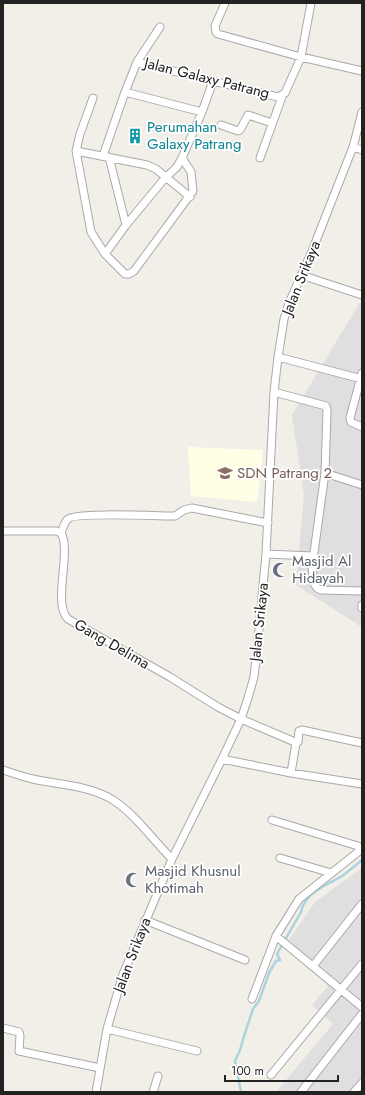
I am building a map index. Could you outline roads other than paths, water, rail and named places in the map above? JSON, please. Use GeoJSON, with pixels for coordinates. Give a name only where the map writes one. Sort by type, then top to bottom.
{"type":"FeatureCollection","features":[{"type":"Feature","properties":{"kind":"street"},"geometry":{"type":"LineString","coordinates":[[226,3],[215,26],[218,34],[301,57],[362,71]]}},
{"type":"Feature","properties":{"kind":"street","name":"Jalan Galaxy Patrang"},"geometry":{"type":"LineString","coordinates":[[160,27],[137,62],[278,97],[285,93],[301,57],[311,3]]}},
{"type":"Feature","properties":{"kind":"street"},"geometry":{"type":"LineString","coordinates":[[126,226],[106,157],[125,92],[137,62]]}},
{"type":"Feature","properties":{"kind":"street"},"geometry":{"type":"LineString","coordinates":[[105,254],[182,158],[202,112],[213,81]]}},
{"type":"Feature","properties":{"kind":"street"},"geometry":{"type":"LineString","coordinates":[[125,92],[202,112]]}},
{"type":"Feature","properties":{"kind":"street"},"geometry":{"type":"LineString","coordinates":[[260,158],[283,94]]}},
{"type":"Feature","properties":{"kind":"street"},"geometry":{"type":"LineString","coordinates":[[93,98],[76,150],[91,232],[105,254],[125,274],[129,274],[134,271],[193,191],[191,172],[182,158]]}},
{"type":"Feature","properties":{"kind":"street","name":"Jalan Srikaya"},"geometry":{"type":"LineString","coordinates":[[96,1092],[107,1029],[123,974],[172,859],[241,719],[254,677],[266,554],[274,392],[284,319],[289,303],[312,251],[354,147],[362,112]]}},
{"type":"Feature","properties":{"kind":"street"},"geometry":{"type":"LineString","coordinates":[[221,125],[238,131],[248,115],[272,123]]}},
{"type":"Feature","properties":{"kind":"street"},"geometry":{"type":"LineString","coordinates":[[354,147],[362,150]]}},
{"type":"Feature","properties":{"kind":"street"},"geometry":{"type":"LineString","coordinates":[[76,150],[147,165],[156,169],[190,197]]}},
{"type":"Feature","properties":{"kind":"street"},"geometry":{"type":"LineString","coordinates":[[302,275],[362,296]]}},
{"type":"Feature","properties":{"kind":"street"},"geometry":{"type":"LineString","coordinates":[[278,357],[361,377],[350,418],[351,422],[362,427]]}},
{"type":"Feature","properties":{"kind":"street"},"geometry":{"type":"LineString","coordinates":[[274,392],[326,406],[325,473],[313,556],[312,575],[317,588],[324,590],[362,591]]}},
{"type":"Feature","properties":{"kind":"street"},"geometry":{"type":"LineString","coordinates":[[325,473],[362,485]]}},
{"type":"Feature","properties":{"kind":"street"},"geometry":{"type":"LineString","coordinates":[[3,531],[56,531],[61,533],[66,520],[71,517],[101,515],[175,516],[184,510],[192,508],[268,523]]}},
{"type":"Feature","properties":{"kind":"street","name":"Gang Delima"},"geometry":{"type":"LineString","coordinates":[[61,533],[64,543],[62,586],[63,609],[66,617],[241,719]]}},
{"type":"Feature","properties":{"kind":"street"},"geometry":{"type":"LineString","coordinates":[[266,554],[313,556]]}},
{"type":"Feature","properties":{"kind":"street"},"geometry":{"type":"LineString","coordinates":[[241,719],[296,743]]}},
{"type":"Feature","properties":{"kind":"street"},"geometry":{"type":"LineString","coordinates":[[291,773],[296,743],[300,731],[302,730],[362,743]]}},
{"type":"Feature","properties":{"kind":"street"},"geometry":{"type":"LineString","coordinates":[[222,759],[291,773],[362,784]]}},
{"type":"Feature","properties":{"kind":"street"},"geometry":{"type":"LineString","coordinates":[[3,770],[100,793],[114,801],[128,813],[172,859]]}},
{"type":"Feature","properties":{"kind":"street"},"geometry":{"type":"LineString","coordinates":[[252,999],[278,938],[301,896],[358,852],[360,848],[358,846],[272,820]]}},
{"type":"Feature","properties":{"kind":"street"},"geometry":{"type":"LineString","coordinates":[[280,858],[331,873]]}},
{"type":"Feature","properties":{"kind":"street"},"geometry":{"type":"LineString","coordinates":[[313,966],[362,904]]}},
{"type":"Feature","properties":{"kind":"street"},"geometry":{"type":"LineString","coordinates":[[145,920],[245,960]]}},
{"type":"Feature","properties":{"kind":"street"},"geometry":{"type":"LineString","coordinates":[[278,938],[342,989],[362,1007]]}},
{"type":"Feature","properties":{"kind":"street"},"geometry":{"type":"LineString","coordinates":[[271,1075],[362,964]]}},
{"type":"Feature","properties":{"kind":"street"},"geometry":{"type":"LineString","coordinates":[[301,1092],[362,1014]]}},
{"type":"Feature","properties":{"kind":"street"},"geometry":{"type":"LineString","coordinates":[[3,1028],[19,1032],[19,1051],[100,1068]]}},
{"type":"Feature","properties":{"kind":"street"},"geometry":{"type":"LineString","coordinates":[[107,1029],[197,1051]]}},
{"type":"Feature","properties":{"kind":"street"},"geometry":{"type":"LineString","coordinates":[[153,1092],[158,1076]]}},
{"type":"Feature","properties":{"kind":"street"},"geometry":{"type":"LineString","coordinates":[[354,1092],[362,1083]]}},
{"type":"Feature","properties":{"kind":"waterway"},"geometry":{"type":"LineString","coordinates":[[241,1092],[235,1061],[253,1009],[259,1001],[269,973],[276,961],[280,960],[277,954],[307,899],[317,890],[342,876],[362,860]]}},
{"type":"Feature","properties":{"kind":"place","name":"Perumahan Galaxy Patrang"},"geometry":{"type":"Point","coordinates":[135,136]}},
{"type":"Feature","properties":{"kind":"place","name":"SDN Patrang 2"},"geometry":{"type":"Point","coordinates":[225,473]}},
{"type":"Feature","properties":{"kind":"place","name":"Masjid Al Hidayah"},"geometry":{"type":"Point","coordinates":[280,570]}},
{"type":"Feature","properties":{"kind":"place","name":"Masjid Khusnul Khotimah"},"geometry":{"type":"Point","coordinates":[133,880]}}]}
